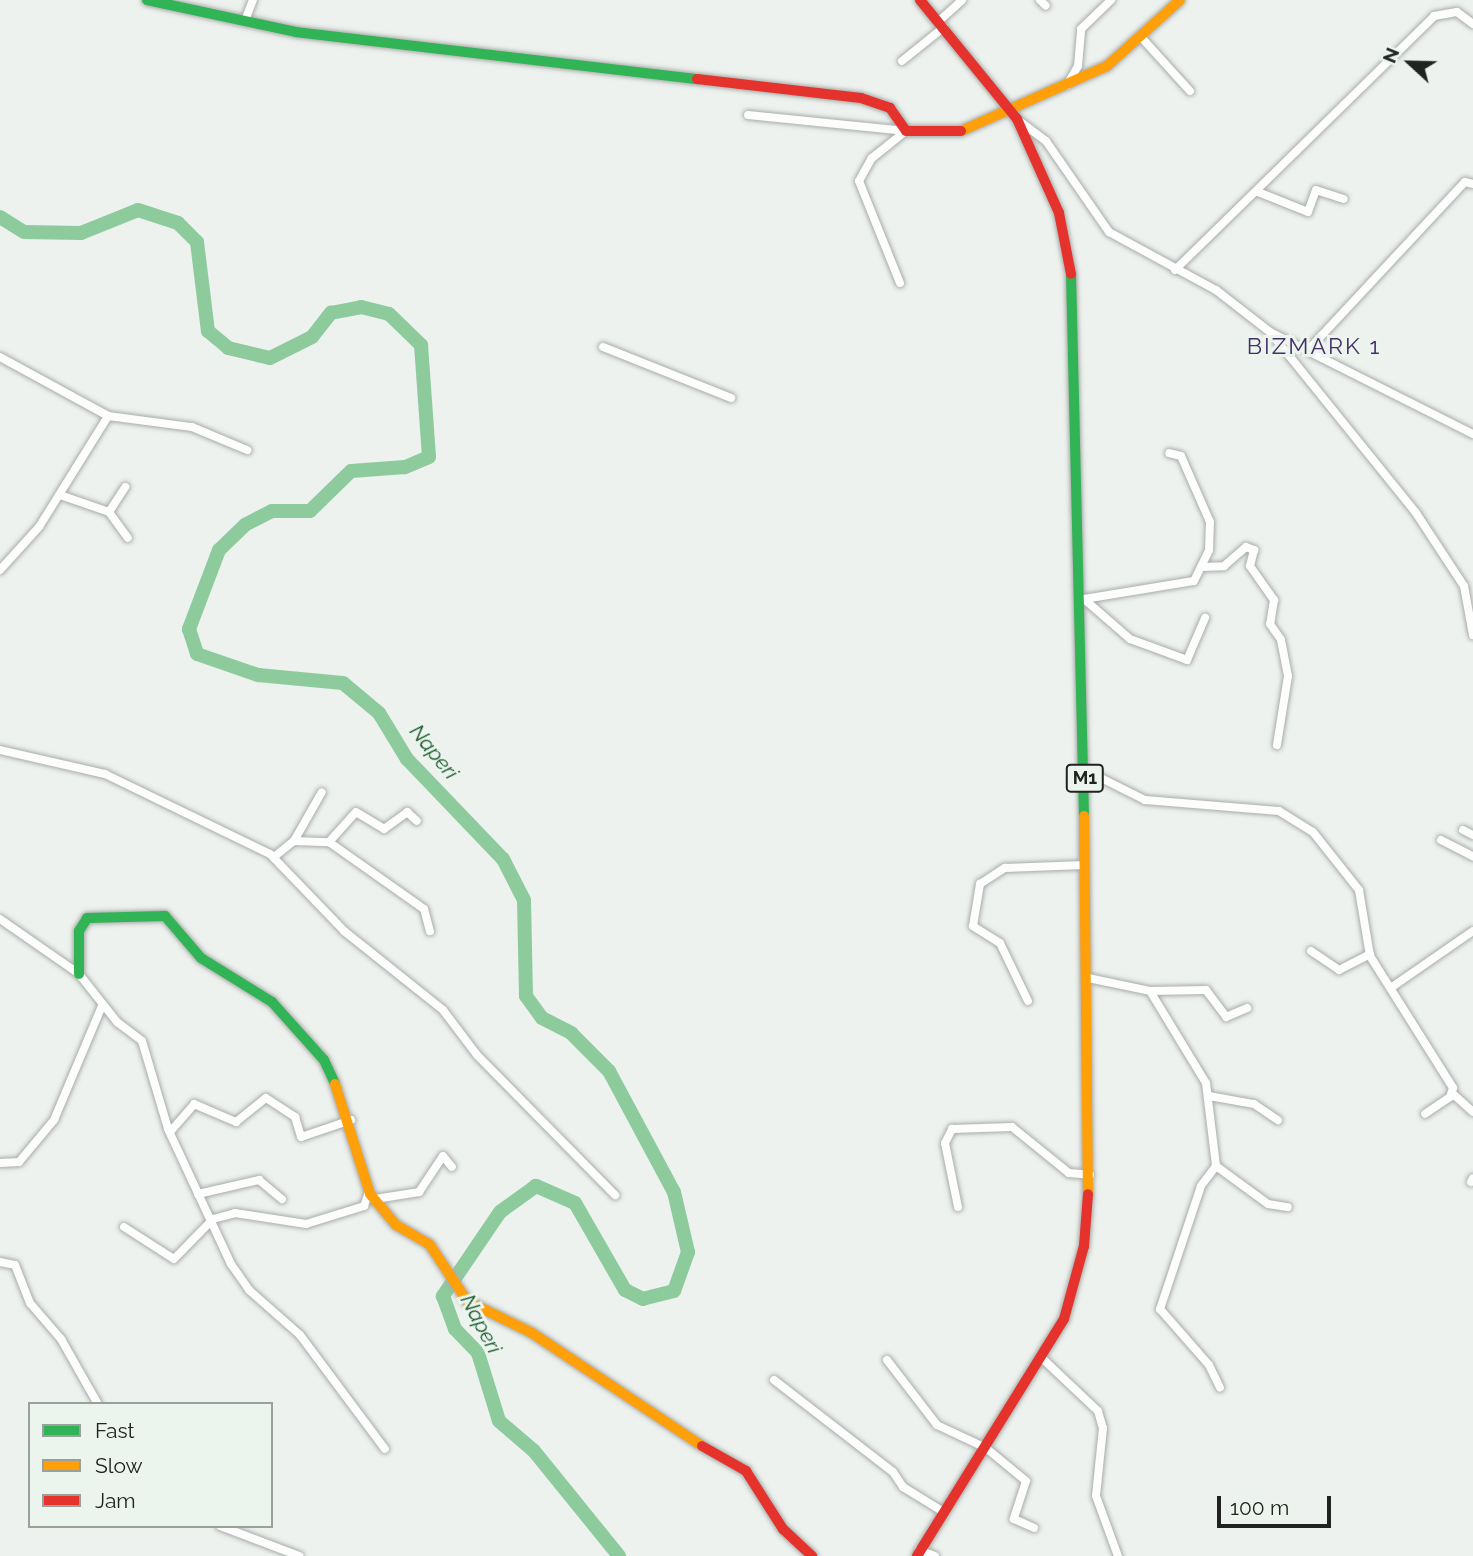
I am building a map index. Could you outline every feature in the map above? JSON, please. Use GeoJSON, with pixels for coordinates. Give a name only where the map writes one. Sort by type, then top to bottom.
{"type":"FeatureCollection","features":[{"type":"Feature","properties":{"kind":"main road"},"geometry":{"type":"LineString","coordinates":[[147,0],[246,18],[296,32],[861,98],[890,108],[906,131],[967,131],[1014,114],[1107,66],[1180,0]]}},
{"type":"Feature","properties":{"kind":"main road","name":"M1"},"geometry":{"type":"LineString","coordinates":[[918,1553],[942,1511],[1044,1360],[1078,1278],[1090,1175],[1084,865],[1084,599],[1076,298],[1059,213],[1014,114],[920,0]]}},
{"type":"Feature","properties":{"kind":"main road"},"geometry":{"type":"LineString","coordinates":[[79,974],[79,931],[87,918],[120,922],[164,916],[201,958],[272,1002],[324,1060],[351,1119],[372,1196],[396,1225],[430,1245],[463,1294],[746,1471],[783,1528],[812,1556]]}},
{"type":"Feature","properties":{"kind":"street"},"geometry":{"type":"LineString","coordinates":[[246,18],[253,0]]}},
{"type":"Feature","properties":{"kind":"street"},"geometry":{"type":"LineString","coordinates":[[902,61],[942,24],[962,0]]}},
{"type":"Feature","properties":{"kind":"street"},"geometry":{"type":"LineString","coordinates":[[1067,85],[1079,66],[1081,29],[1111,0]]}},
{"type":"Feature","properties":{"kind":"street"},"geometry":{"type":"LineString","coordinates":[[1175,270],[1258,192],[1434,16],[1457,12],[1473,24]]}},
{"type":"Feature","properties":{"kind":"street"},"geometry":{"type":"LineString","coordinates":[[1141,37],[1190,91]]}},
{"type":"Feature","properties":{"kind":"street"},"geometry":{"type":"LineString","coordinates":[[1014,114],[1046,141],[1109,232],[1216,290],[1270,332],[1416,513],[1464,586],[1473,635]]}},
{"type":"Feature","properties":{"kind":"street"},"geometry":{"type":"LineString","coordinates":[[748,115],[906,131]]}},
{"type":"Feature","properties":{"kind":"street"},"geometry":{"type":"LineString","coordinates":[[900,283],[859,181],[872,158],[906,131]]}},
{"type":"Feature","properties":{"kind":"street"},"geometry":{"type":"LineString","coordinates":[[1310,348],[1465,182],[1473,184]]}},
{"type":"Feature","properties":{"kind":"street"},"geometry":{"type":"LineString","coordinates":[[1258,192],[1308,212],[1316,190],[1344,199]]}},
{"type":"Feature","properties":{"kind":"street"},"geometry":{"type":"LineString","coordinates":[[1270,332],[1310,348],[1473,435]]}},
{"type":"Feature","properties":{"kind":"street"},"geometry":{"type":"LineString","coordinates":[[603,347],[731,398]]}},
{"type":"Feature","properties":{"kind":"street"},"geometry":{"type":"LineString","coordinates":[[1,361],[108,416],[192,427],[247,450]]}},
{"type":"Feature","properties":{"kind":"street"},"geometry":{"type":"LineString","coordinates":[[0,570],[60,495],[108,416]]}},
{"type":"Feature","properties":{"kind":"street"},"geometry":{"type":"LineString","coordinates":[[1084,599],[1170,588],[1194,581],[1209,550],[1210,522],[1181,456],[1169,453]]}},
{"type":"Feature","properties":{"kind":"street"},"geometry":{"type":"LineString","coordinates":[[109,512],[125,487]]}},
{"type":"Feature","properties":{"kind":"street"},"geometry":{"type":"LineString","coordinates":[[60,495],[109,512],[128,538]]}},
{"type":"Feature","properties":{"kind":"street"},"geometry":{"type":"LineString","coordinates":[[1201,567],[1224,565],[1246,547],[1254,550],[1250,565],[1274,600],[1270,624],[1281,640],[1288,676],[1277,745]]}},
{"type":"Feature","properties":{"kind":"street"},"geometry":{"type":"LineString","coordinates":[[1084,599],[1130,639],[1187,660],[1205,618]]}},
{"type":"Feature","properties":{"kind":"street"},"geometry":{"type":"LineString","coordinates":[[0,750],[104,774],[274,857],[344,931],[443,1010],[477,1055],[615,1195]]}},
{"type":"Feature","properties":{"kind":"street"},"geometry":{"type":"LineString","coordinates":[[1085,770],[1145,800],[1296,818],[1359,890],[1370,954],[1392,987],[1452,1093],[1473,1111]]}},
{"type":"Feature","properties":{"kind":"street"},"geometry":{"type":"LineString","coordinates":[[274,857],[295,842],[322,792]]}},
{"type":"Feature","properties":{"kind":"street"},"geometry":{"type":"LineString","coordinates":[[329,842],[356,813],[384,829],[407,812],[417,821]]}},
{"type":"Feature","properties":{"kind":"street"},"geometry":{"type":"LineString","coordinates":[[1463,830],[1473,835]]}},
{"type":"Feature","properties":{"kind":"street"},"geometry":{"type":"LineString","coordinates":[[1441,840],[1473,856]]}},
{"type":"Feature","properties":{"kind":"street"},"geometry":{"type":"LineString","coordinates":[[295,842],[329,842],[424,909],[430,930]]}},
{"type":"Feature","properties":{"kind":"street"},"geometry":{"type":"LineString","coordinates":[[1028,1001],[1000,943],[973,926],[980,884],[1005,868],[1084,865]]}},
{"type":"Feature","properties":{"kind":"street"},"geometry":{"type":"LineString","coordinates":[[0,919],[79,974],[103,1006],[142,1041],[170,1132],[241,1282],[300,1335],[385,1449]]}},
{"type":"Feature","properties":{"kind":"street"},"geometry":{"type":"LineString","coordinates":[[1392,987],[1472,934]]}},
{"type":"Feature","properties":{"kind":"street"},"geometry":{"type":"LineString","coordinates":[[1311,951],[1339,970],[1370,954]]}},
{"type":"Feature","properties":{"kind":"street"},"geometry":{"type":"LineString","coordinates":[[1088,978],[1150,991],[1206,990],[1226,1017],[1247,1008]]}},
{"type":"Feature","properties":{"kind":"street"},"geometry":{"type":"LineString","coordinates":[[1150,991],[1203,1074],[1209,1096],[1216,1166],[1201,1186],[1160,1313],[1209,1365],[1220,1388]]}},
{"type":"Feature","properties":{"kind":"street"},"geometry":{"type":"LineString","coordinates":[[0,1163],[19,1162],[54,1119],[103,1006]]}},
{"type":"Feature","properties":{"kind":"street"},"geometry":{"type":"LineString","coordinates":[[1425,1114],[1452,1093]]}},
{"type":"Feature","properties":{"kind":"street"},"geometry":{"type":"LineString","coordinates":[[1209,1096],[1254,1104],[1278,1120]]}},
{"type":"Feature","properties":{"kind":"street"},"geometry":{"type":"LineString","coordinates":[[170,1132],[194,1104],[236,1122],[266,1098],[295,1117],[300,1137],[351,1119]]}},
{"type":"Feature","properties":{"kind":"street"},"geometry":{"type":"LineString","coordinates":[[958,1207],[945,1143],[952,1129],[1012,1127],[1069,1173],[1090,1175]]}},
{"type":"Feature","properties":{"kind":"street"},"geometry":{"type":"LineString","coordinates":[[124,1227],[174,1259],[213,1219],[236,1213],[306,1224],[364,1206],[372,1196],[419,1192],[443,1156],[452,1167]]}},
{"type":"Feature","properties":{"kind":"street"},"geometry":{"type":"LineString","coordinates":[[1216,1166],[1268,1204],[1288,1207]]}},
{"type":"Feature","properties":{"kind":"street"},"geometry":{"type":"LineString","coordinates":[[198,1194],[259,1180],[282,1199]]}},
{"type":"Feature","properties":{"kind":"street"},"geometry":{"type":"LineString","coordinates":[[0,1262],[15,1265],[30,1303],[61,1339],[97,1402]]}},
{"type":"Feature","properties":{"kind":"street"},"geometry":{"type":"LineString","coordinates":[[887,1360],[937,1424],[986,1448],[1026,1481],[1014,1519],[1034,1528]]}},
{"type":"Feature","properties":{"kind":"street"},"geometry":{"type":"LineString","coordinates":[[1044,1360],[1098,1411],[1103,1428],[1096,1496],[1118,1556]]}},
{"type":"Feature","properties":{"kind":"street"},"geometry":{"type":"LineString","coordinates":[[775,1380],[893,1472],[902,1488],[942,1511]]}},
{"type":"Feature","properties":{"kind":"street"},"geometry":{"type":"LineString","coordinates":[[225,1528],[299,1556]]}},
{"type":"Feature","properties":{"kind":"street"},"geometry":{"type":"LineString","coordinates":[[918,1553],[935,1556]]}},
{"type":"Feature","properties":{"kind":"waterway","name":"Naperi"},"geometry":{"type":"LineString","coordinates":[[0,217],[24,232],[81,233],[138,210],[178,223],[197,242],[208,331],[228,348],[270,358],[312,337],[331,313],[361,307],[389,314],[421,345],[429,457],[405,467],[351,471],[310,511],[272,511],[245,525],[219,550],[189,629],[197,654],[258,675],[343,683],[379,713],[407,759],[503,859],[524,900],[526,996],[542,1018],[571,1033],[609,1071],[674,1192],[688,1252],[674,1291],[643,1299],[625,1290],[575,1203],[536,1186],[500,1212],[443,1296],[455,1329],[478,1353],[499,1421],[534,1451],[619,1556]]}},
{"type":"Feature","properties":{"kind":"traffic: fast"},"geometry":{"type":"LineString","coordinates":[[147,0],[296,32],[697,79]]}},
{"type":"Feature","properties":{"kind":"traffic: fast"},"geometry":{"type":"LineString","coordinates":[[1071,274],[1084,816]]}},
{"type":"Feature","properties":{"kind":"traffic: fast"},"geometry":{"type":"LineString","coordinates":[[79,974],[79,931],[87,918],[165,916],[201,958],[272,1002],[324,1060],[335,1084]]}},
{"type":"Feature","properties":{"kind":"traffic: slow"},"geometry":{"type":"LineString","coordinates":[[961,131],[1107,66],[1180,0]]}},
{"type":"Feature","properties":{"kind":"traffic: slow"},"geometry":{"type":"LineString","coordinates":[[1084,816],[1088,1194]]}},
{"type":"Feature","properties":{"kind":"traffic: slow"},"geometry":{"type":"LineString","coordinates":[[335,1084],[370,1194],[396,1225],[430,1245],[467,1301],[532,1333],[702,1446]]}},
{"type":"Feature","properties":{"kind":"traffic: jam"},"geometry":{"type":"LineString","coordinates":[[920,0],[1017,119],[1059,213],[1071,274]]}},
{"type":"Feature","properties":{"kind":"traffic: jam"},"geometry":{"type":"LineString","coordinates":[[697,79],[861,98],[890,108],[906,131],[961,131]]}},
{"type":"Feature","properties":{"kind":"traffic: jam"},"geometry":{"type":"LineString","coordinates":[[917,1556],[1064,1319],[1084,1246],[1088,1194]]}},
{"type":"Feature","properties":{"kind":"traffic: jam"},"geometry":{"type":"LineString","coordinates":[[702,1446],[746,1471],[783,1529],[812,1556]]}},
{"type":"Feature","properties":{"kind":"district","name":"BIZMARK 1"},"geometry":{"type":"Point","coordinates":[1314,346]}}]}
